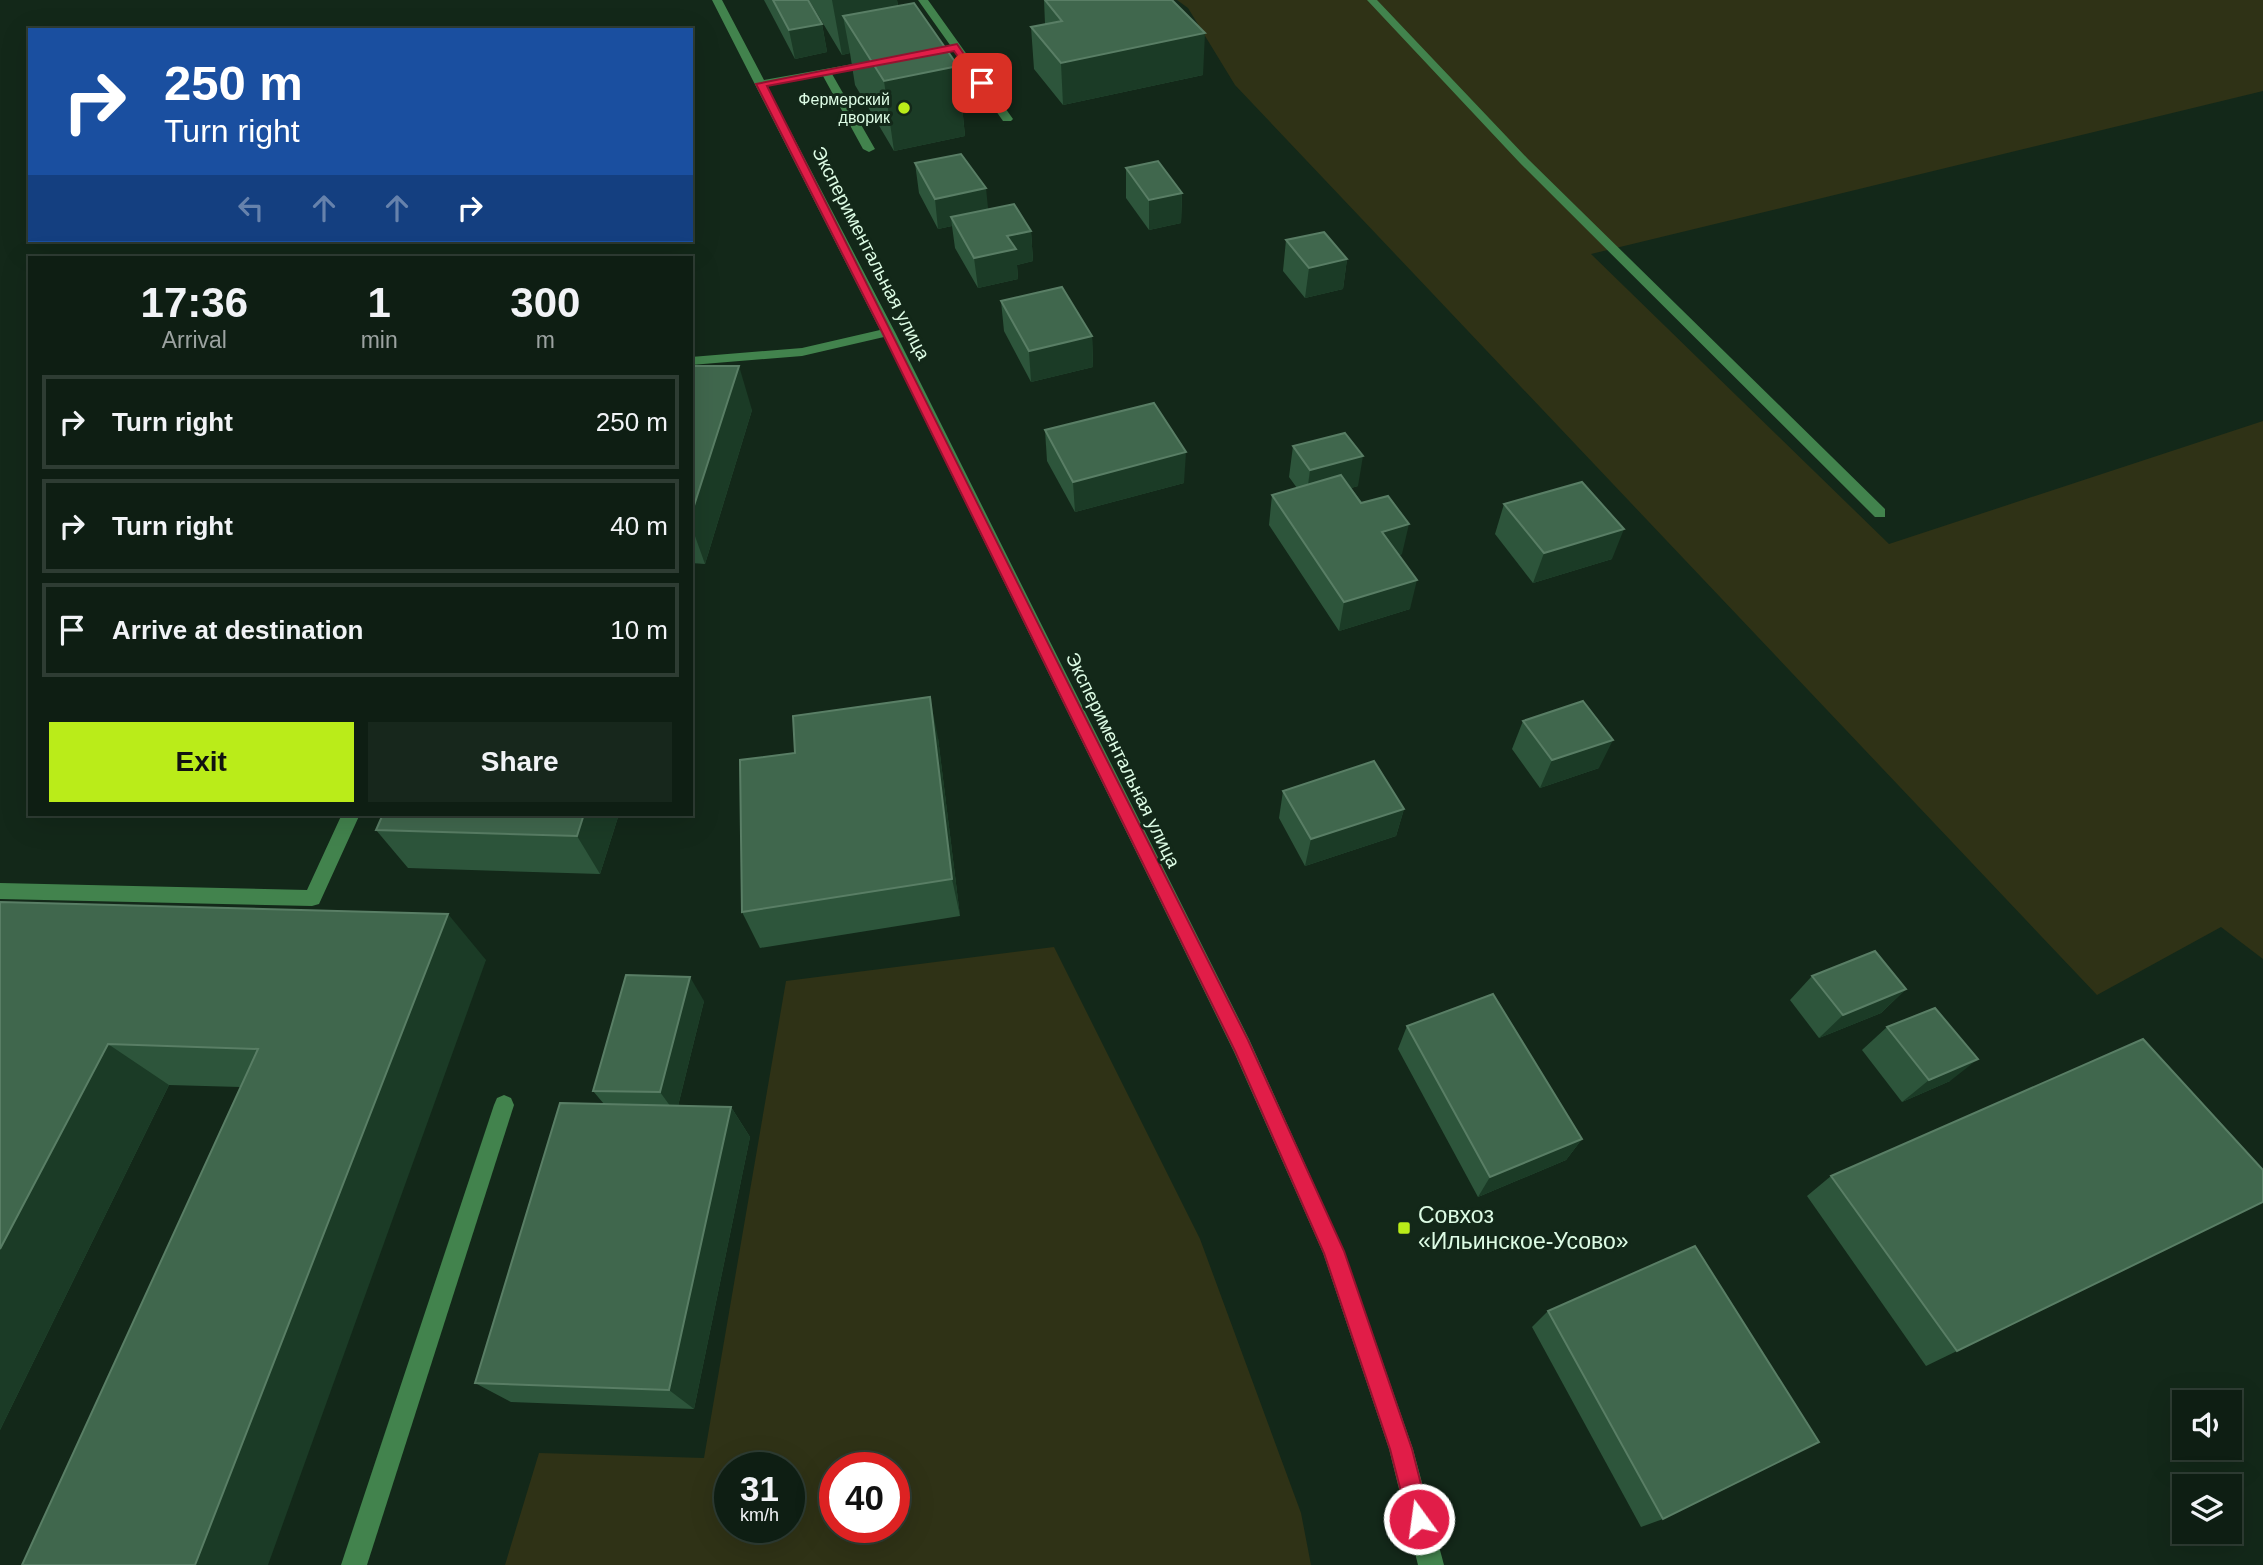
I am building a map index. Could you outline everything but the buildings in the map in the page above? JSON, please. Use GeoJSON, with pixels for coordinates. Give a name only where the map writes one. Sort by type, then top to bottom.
{"type":"FeatureCollection","features":[{"type":"Feature","properties":{"kind":"street","name":"Экспериментальная улица"},"geometry":{"type":"LineString","coordinates":[[717,0],[888,332],[1242,1046],[1334,1251],[1401,1449],[1431,1565]]}},
{"type":"Feature","properties":{"kind":"street"},"geometry":{"type":"LineString","coordinates":[[923,0],[1007,120]]}},
{"type":"Feature","properties":{"kind":"street"},"geometry":{"type":"LineString","coordinates":[[1371,0],[1524,160],[1880,513]]}},
{"type":"Feature","properties":{"kind":"street"},"geometry":{"type":"LineString","coordinates":[[904,57],[957,47]]}},
{"type":"Feature","properties":{"kind":"street"},"geometry":{"type":"LineString","coordinates":[[761,84],[891,60]]}},
{"type":"Feature","properties":{"kind":"street"},"geometry":{"type":"LineString","coordinates":[[826,72],[869,149]]}},
{"type":"Feature","properties":{"kind":"street"},"geometry":{"type":"LineString","coordinates":[[693,361],[802,352],[888,332]]}},
{"type":"Feature","properties":{"kind":"street"},"geometry":{"type":"LineString","coordinates":[[0,891],[312,898],[350,816]]}},
{"type":"Feature","properties":{"kind":"street"},"geometry":{"type":"LineString","coordinates":[[354,1565],[504,1105]]}},
{"type":"Feature","properties":{"kind":"green space"},"geometry":{"type":"Polygon","coordinates":[[[1177,0],[2263,0],[2263,91],[1591,254],[1889,544],[2263,421],[2263,959],[2221,927],[2097,995],[1235,85],[1188,8],[1177,0]]]}},
{"type":"Feature","properties":{"kind":"green space"},"geometry":{"type":"Polygon","coordinates":[[[1054,947],[1200,1239],[1301,1513],[1311,1565],[505,1565],[539,1453],[704,1458],[786,981],[1054,947]]]}},
{"type":"Feature","properties":{"kind":"place","name":"Фермерский дворик"},"geometry":{"type":"Point","coordinates":[904,108]}},
{"type":"Feature","properties":{"kind":"place","name":"Совхоз «Ильинское-Усово»"},"geometry":{"type":"Point","coordinates":[1404,1228]}},
{"type":"Feature","properties":{"kind":"route"},"geometry":{"type":"LineString","coordinates":[[982,83],[957,47],[761,84],[888,332],[1242,1046],[1334,1251],[1401,1449],[1419,1519]]}}]}
